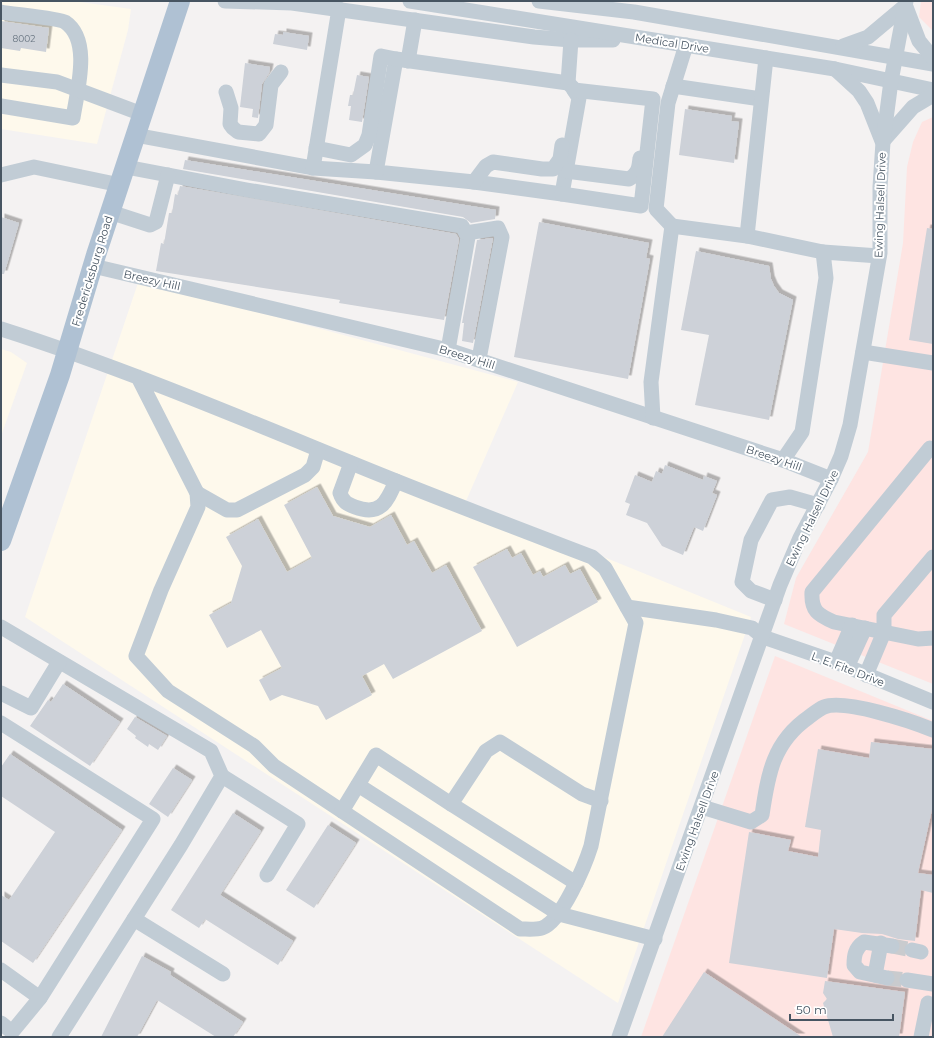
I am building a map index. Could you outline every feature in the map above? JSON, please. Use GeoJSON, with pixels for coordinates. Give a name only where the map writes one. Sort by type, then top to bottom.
{"type":"FeatureCollection","features":[{"type":"Feature","properties":{"kind":"main road","name":"Fredericksburg Road"},"geometry":{"type":"LineString","coordinates":[[1,541],[68,350],[110,212],[180,1]]}},
{"type":"Feature","properties":{"kind":"street"},"geometry":{"type":"LineString","coordinates":[[225,1],[292,3],[534,37],[571,40],[644,38]]}},
{"type":"Feature","properties":{"kind":"street","name":"Medical Drive"},"geometry":{"type":"LineString","coordinates":[[410,1],[534,19],[834,69],[933,90]]}},
{"type":"Feature","properties":{"kind":"street"},"geometry":{"type":"LineString","coordinates":[[539,1],[634,12],[933,64]]}},
{"type":"Feature","properties":{"kind":"street"},"geometry":{"type":"LineString","coordinates":[[595,1],[634,12]]}},
{"type":"Feature","properties":{"kind":"street"},"geometry":{"type":"LineString","coordinates":[[839,47],[868,37],[906,4],[919,41],[933,58]]}},
{"type":"Feature","properties":{"kind":"street","name":"Ewing Halsell Drive"},"geometry":{"type":"LineString","coordinates":[[621,1036],[775,600],[800,538],[842,456],[850,425],[879,256],[880,186],[883,142],[891,81],[906,4]]}},
{"type":"Feature","properties":{"kind":"street"},"geometry":{"type":"LineString","coordinates":[[313,168],[339,9]]}},
{"type":"Feature","properties":{"kind":"street"},"geometry":{"type":"LineString","coordinates":[[1,12],[64,22],[69,26],[80,43],[81,63],[73,118],[1,106]]}},
{"type":"Feature","properties":{"kind":"street"},"geometry":{"type":"LineString","coordinates":[[376,172],[402,60],[415,20]]}},
{"type":"Feature","properties":{"kind":"street"},"geometry":{"type":"LineString","coordinates":[[474,182],[486,166],[493,162],[542,169],[553,169],[560,159],[571,87],[571,40]]}},
{"type":"Feature","properties":{"kind":"street"},"geometry":{"type":"LineString","coordinates":[[686,45],[668,103],[656,209],[672,226],[747,236],[823,252],[879,256]]}},
{"type":"Feature","properties":{"kind":"street"},"geometry":{"type":"LineString","coordinates":[[316,148],[351,155],[365,145],[369,135],[382,56],[571,87],[652,105]]}},
{"type":"Feature","properties":{"kind":"street"},"geometry":{"type":"LineString","coordinates":[[747,236],[766,58]]}},
{"type":"Feature","properties":{"kind":"street"},"geometry":{"type":"LineString","coordinates":[[834,69],[859,91],[883,142],[913,107],[933,95]]}},
{"type":"Feature","properties":{"kind":"street"},"geometry":{"type":"LineString","coordinates":[[226,92],[231,108],[230,124],[233,128],[238,132],[259,134],[266,125],[271,85],[281,72]]}},
{"type":"Feature","properties":{"kind":"street"},"geometry":{"type":"LineString","coordinates":[[1,75],[57,82],[77,88],[142,114]]}},
{"type":"Feature","properties":{"kind":"street"},"geometry":{"type":"LineString","coordinates":[[673,86],[761,99]]}},
{"type":"Feature","properties":{"kind":"street"},"geometry":{"type":"LineString","coordinates":[[562,194],[579,98],[571,87]]}},
{"type":"Feature","properties":{"kind":"street"},"geometry":{"type":"LineString","coordinates":[[566,171],[629,179],[635,176],[639,170],[645,120],[652,105]]}},
{"type":"Feature","properties":{"kind":"street"},"geometry":{"type":"LineString","coordinates":[[135,135],[313,168],[376,172],[474,182],[641,206],[652,105]]}},
{"type":"Feature","properties":{"kind":"street"},"geometry":{"type":"LineString","coordinates":[[1,175],[34,167],[123,176],[168,175],[462,226],[468,237],[448,350]]}},
{"type":"Feature","properties":{"kind":"street"},"geometry":{"type":"LineString","coordinates":[[110,212],[150,225],[156,222],[168,175]]}},
{"type":"Feature","properties":{"kind":"street"},"geometry":{"type":"LineString","coordinates":[[653,418],[651,382],[672,226]]}},
{"type":"Feature","properties":{"kind":"street"},"geometry":{"type":"LineString","coordinates":[[466,233],[498,228],[502,237],[479,359]]}},
{"type":"Feature","properties":{"kind":"street"},"geometry":{"type":"LineString","coordinates":[[782,460],[802,432],[826,278],[823,252]]}},
{"type":"Feature","properties":{"kind":"street","name":"Breezy Hill"},"geometry":{"type":"LineString","coordinates":[[93,266],[448,350],[782,460],[831,479]]}},
{"type":"Feature","properties":{"kind":"street"},"geometry":{"type":"LineString","coordinates":[[1,329],[68,350],[138,377],[350,463],[592,557],[606,568],[636,623],[601,801],[585,867],[559,914],[543,928],[520,929],[274,766],[254,746],[168,691],[136,656],[160,590],[198,506],[197,493],[138,377]]}},
{"type":"Feature","properties":{"kind":"street"},"geometry":{"type":"LineString","coordinates":[[863,352],[933,363]]}},
{"type":"Feature","properties":{"kind":"street"},"geometry":{"type":"LineString","coordinates":[[933,449],[930,448],[812,592],[812,602],[815,610],[822,616],[834,622],[918,639],[933,638]]}},
{"type":"Feature","properties":{"kind":"street"},"geometry":{"type":"LineString","coordinates":[[197,493],[227,510],[236,510],[305,475],[313,467],[318,450]]}},
{"type":"Feature","properties":{"kind":"street"},"geometry":{"type":"LineString","coordinates":[[350,463],[340,493],[346,504],[366,511],[375,510],[386,501],[396,481]]}},
{"type":"Feature","properties":{"kind":"street"},"geometry":{"type":"LineString","coordinates":[[775,600],[751,591],[742,582],[751,540],[772,500],[790,497],[818,505]]}},
{"type":"Feature","properties":{"kind":"street"},"geometry":{"type":"LineString","coordinates":[[852,669],[869,629],[884,615],[933,556]]}},
{"type":"Feature","properties":{"kind":"street","name":"L. E. Fite Drive"},"geometry":{"type":"LineString","coordinates":[[627,607],[716,620],[752,628],[763,637],[852,669],[933,702]]}},
{"type":"Feature","properties":{"kind":"street"},"geometry":{"type":"LineString","coordinates":[[1,627],[211,751],[222,776],[298,824],[267,875]]}},
{"type":"Feature","properties":{"kind":"street"},"geometry":{"type":"LineString","coordinates":[[852,669],[869,629]]}},
{"type":"Feature","properties":{"kind":"street"},"geometry":{"type":"LineString","coordinates":[[1,693],[31,708],[59,662]]}},
{"type":"Feature","properties":{"kind":"street"},"geometry":{"type":"LineString","coordinates":[[702,807],[751,822],[762,815],[767,779],[780,745],[799,724],[824,707],[844,706],[878,712],[933,730]]}},
{"type":"Feature","properties":{"kind":"street"},"geometry":{"type":"LineString","coordinates":[[1,723],[154,819],[40,998],[12,1032],[1,1023]]}},
{"type":"Feature","properties":{"kind":"street"},"geometry":{"type":"LineString","coordinates":[[451,804],[486,751],[500,742],[582,794],[601,801]]}},
{"type":"Feature","properties":{"kind":"street"},"geometry":{"type":"LineString","coordinates":[[342,811],[376,755],[576,883]]}},
{"type":"Feature","properties":{"kind":"street"},"geometry":{"type":"LineString","coordinates":[[59,1037],[222,776]]}},
{"type":"Feature","properties":{"kind":"street"},"geometry":{"type":"LineString","coordinates":[[358,785],[559,914],[655,939]]}},
{"type":"Feature","properties":{"kind":"street"},"geometry":{"type":"LineString","coordinates":[[134,919],[223,974]]}},
{"type":"Feature","properties":{"kind":"street"},"geometry":{"type":"LineString","coordinates":[[864,942],[887,945],[881,976],[860,972],[854,965],[854,956],[858,946],[864,942]]}},
{"type":"Feature","properties":{"kind":"street"},"geometry":{"type":"LineString","coordinates":[[1,970],[40,998]]}},
{"type":"Feature","properties":{"kind":"street"},"geometry":{"type":"LineString","coordinates":[[907,980],[931,992],[921,1037]]}},
{"type":"Feature","properties":{"kind":"shaded area"},"geometry":{"type":"Polygon","coordinates":[[[1,1],[73,1],[131,9],[128,30],[97,144],[1,129],[1,1]]]}},
{"type":"Feature","properties":{"kind":"shaded area"},"geometry":{"type":"Polygon","coordinates":[[[921,1],[933,1],[933,31],[919,17],[921,1]]]}},
{"type":"Feature","properties":{"kind":"shaded area"},"geometry":{"type":"Polygon","coordinates":[[[933,117],[933,684],[784,624],[796,578],[868,452],[903,243],[907,167],[913,142],[922,122],[933,117]]]}},
{"type":"Feature","properties":{"kind":"shaded area"},"geometry":{"type":"Polygon","coordinates":[[[139,280],[518,382],[466,501],[751,617],[618,1003],[25,617],[139,280]]]}},
{"type":"Feature","properties":{"kind":"shaded area"},"geometry":{"type":"Polygon","coordinates":[[[1,349],[11,352],[27,363],[1,436],[1,349]]]}},
{"type":"Feature","properties":{"kind":"shaded area"},"geometry":{"type":"Polygon","coordinates":[[[775,656],[933,721],[933,1037],[641,1037],[775,656]]]}},
{"type":"Feature","properties":{"kind":"building"},"geometry":{"type":"Polygon","coordinates":[[[1,21],[49,28],[46,52],[21,48],[20,51],[1,48],[1,21]]]}},
{"type":"Feature","properties":{"kind":"building"},"geometry":{"type":"Polygon","coordinates":[[[283,32],[309,36],[307,50],[273,44],[275,34],[283,35],[283,32]]]}},
{"type":"Feature","properties":{"kind":"building"},"geometry":{"type":"Polygon","coordinates":[[[245,63],[270,67],[269,73],[262,84],[258,118],[252,117],[253,109],[240,107],[245,63]]]}},
{"type":"Feature","properties":{"kind":"building"},"geometry":{"type":"Polygon","coordinates":[[[357,75],[369,77],[362,122],[349,120],[351,106],[348,106],[350,95],[353,95],[357,75]]]}},
{"type":"Feature","properties":{"kind":"building"},"geometry":{"type":"Polygon","coordinates":[[[685,109],[732,116],[731,121],[739,122],[734,163],[679,155],[685,109]]]}},
{"type":"Feature","properties":{"kind":"building"},"geometry":{"type":"Polygon","coordinates":[[[185,160],[496,210],[495,219],[471,223],[463,217],[183,169],[185,160]]]}},
{"type":"Feature","properties":{"kind":"building"},"geometry":{"type":"Polygon","coordinates":[[[180,186],[456,234],[459,239],[444,320],[339,303],[340,300],[156,271],[161,243],[164,244],[169,213],[172,213],[175,194],[178,195],[180,186]]]}},
{"type":"Feature","properties":{"kind":"building"},"geometry":{"type":"Polygon","coordinates":[[[1,217],[19,223],[4,274],[1,274],[1,217]]]}},
{"type":"Feature","properties":{"kind":"building"},"geometry":{"type":"Polygon","coordinates":[[[539,222],[649,243],[646,258],[650,259],[628,379],[514,357],[539,222]]]}},
{"type":"Feature","properties":{"kind":"building"},"geometry":{"type":"Polygon","coordinates":[[[927,228],[933,229],[933,344],[909,340],[927,228]]]}},
{"type":"Feature","properties":{"kind":"building"},"geometry":{"type":"Polygon","coordinates":[[[493,238],[473,343],[462,341],[464,323],[462,323],[477,240],[493,238]]]}},
{"type":"Feature","properties":{"kind":"building"},"geometry":{"type":"Polygon","coordinates":[[[696,251],[769,266],[771,279],[774,286],[779,293],[793,300],[769,420],[695,405],[709,335],[681,330],[696,251]]]}},
{"type":"Feature","properties":{"kind":"building"},"geometry":{"type":"Polygon","coordinates":[[[665,465],[703,480],[704,476],[717,481],[712,493],[717,495],[703,531],[694,527],[683,555],[662,546],[647,523],[626,515],[630,504],[625,502],[635,475],[652,482],[656,471],[662,474],[665,465]]]}},
{"type":"Feature","properties":{"kind":"building"},"geometry":{"type":"Polygon","coordinates":[[[317,487],[333,516],[370,527],[391,515],[407,545],[414,541],[432,573],[446,565],[482,631],[393,679],[384,664],[362,676],[372,695],[326,720],[318,706],[282,695],[270,701],[259,680],[282,668],[261,630],[227,648],[209,615],[231,603],[242,566],[226,537],[258,519],[287,572],[312,558],[284,505],[317,487]]]}},
{"type":"Feature","properties":{"kind":"building"},"geometry":{"type":"Polygon","coordinates":[[[507,549],[512,558],[521,553],[533,575],[540,571],[543,577],[565,565],[570,574],[580,569],[598,602],[517,647],[473,567],[507,549]]]}},
{"type":"Feature","properties":{"kind":"building"},"geometry":{"type":"Polygon","coordinates":[[[63,684],[120,722],[90,766],[30,726],[48,700],[51,702],[63,684]]]}},
{"type":"Feature","properties":{"kind":"building"},"geometry":{"type":"Polygon","coordinates":[[[135,717],[167,736],[158,750],[149,744],[148,747],[135,738],[136,736],[127,729],[135,717]]]}},
{"type":"Feature","properties":{"kind":"building"},"geometry":{"type":"Polygon","coordinates":[[[871,742],[933,749],[933,805],[918,873],[933,875],[933,893],[921,890],[915,941],[898,939],[882,934],[834,929],[827,978],[729,963],[749,832],[791,840],[788,851],[818,857],[821,830],[805,827],[818,749],[869,758],[871,742]]]}},
{"type":"Feature","properties":{"kind":"building"},"geometry":{"type":"Polygon","coordinates":[[[10,754],[122,830],[33,963],[1,941],[1,895],[9,900],[55,832],[1,796],[1,767],[10,754]]]}},
{"type":"Feature","properties":{"kind":"building"},"geometry":{"type":"Polygon","coordinates":[[[173,768],[192,780],[168,817],[149,804],[173,768]]]}},
{"type":"Feature","properties":{"kind":"building"},"geometry":{"type":"Polygon","coordinates":[[[233,813],[261,831],[220,895],[293,941],[278,965],[205,919],[199,928],[171,910],[233,813]]]}},
{"type":"Feature","properties":{"kind":"building"},"geometry":{"type":"Polygon","coordinates":[[[328,825],[356,843],[314,908],[286,890],[328,825]]]}},
{"type":"Feature","properties":{"kind":"building"},"geometry":{"type":"Polygon","coordinates":[[[142,956],[171,972],[170,975],[243,1022],[233,1037],[216,1037],[157,1000],[137,1037],[101,1037],[142,956]]]}},
{"type":"Feature","properties":{"kind":"building"},"geometry":{"type":"Polygon","coordinates":[[[704,972],[802,1037],[662,1037],[704,972]]]}},
{"type":"Feature","properties":{"kind":"building"},"geometry":{"type":"Polygon","coordinates":[[[825,981],[905,992],[899,1037],[833,1037],[823,1003],[827,999],[823,993],[825,981]]]}},
{"type":"Feature","properties":{"kind":"tunnel"},"geometry":{"type":"LineString","coordinates":[[892,946],[912,950]]}},
{"type":"Feature","properties":{"kind":"tunnel"},"geometry":{"type":"LineString","coordinates":[[887,978],[907,980]]}}]}
